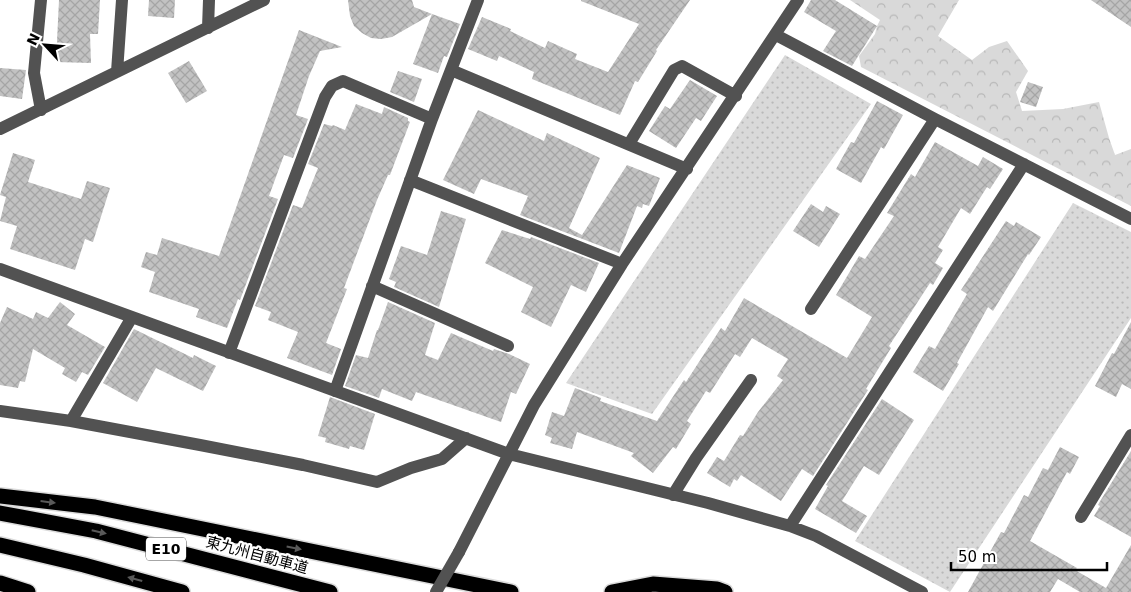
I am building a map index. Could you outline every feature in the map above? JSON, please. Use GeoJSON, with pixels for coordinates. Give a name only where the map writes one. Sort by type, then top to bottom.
{"type":"FeatureCollection","features":[{"type":"Feature","properties":{"kind":"highway"},"geometry":{"type":"LineString","coordinates":[[0,496],[95,507],[511,592]]}},
{"type":"Feature","properties":{"kind":"highway","name":"東九州自動車道"},"geometry":{"type":"LineString","coordinates":[[0,513],[96,531],[330,592]]}},
{"type":"Feature","properties":{"kind":"highway","name":"E10"},"geometry":{"type":"LineString","coordinates":[[0,545],[84,565],[182,592]]}},
{"type":"Feature","properties":{"kind":"highway"},"geometry":{"type":"LineString","coordinates":[[0,583],[28,592]]}},
{"type":"Feature","properties":{"kind":"highway"},"geometry":{"type":"LineString","coordinates":[[612,592],[653,584],[721,590]]}},
{"type":"Feature","properties":{"kind":"street"},"geometry":{"type":"LineString","coordinates":[[41,0],[34,73],[41,110]]}},
{"type":"Feature","properties":{"kind":"street"},"geometry":{"type":"LineString","coordinates":[[117,72],[122,0]]}},
{"type":"Feature","properties":{"kind":"street"},"geometry":{"type":"LineString","coordinates":[[208,28],[209,0]]}},
{"type":"Feature","properties":{"kind":"street"},"geometry":{"type":"LineString","coordinates":[[0,130],[264,0]]}},
{"type":"Feature","properties":{"kind":"street"},"geometry":{"type":"LineString","coordinates":[[335,391],[432,119],[478,0]]}},
{"type":"Feature","properties":{"kind":"street"},"geometry":{"type":"LineString","coordinates":[[436,592],[459,552],[534,406],[622,264],[736,96],[798,0]]}},
{"type":"Feature","properties":{"kind":"street"},"geometry":{"type":"LineString","coordinates":[[776,35],[1131,219]]}},
{"type":"Feature","properties":{"kind":"street"},"geometry":{"type":"LineString","coordinates":[[629,144],[674,70],[682,66],[736,96]]}},
{"type":"Feature","properties":{"kind":"street"},"geometry":{"type":"LineString","coordinates":[[451,70],[687,169]]}},
{"type":"Feature","properties":{"kind":"street"},"geometry":{"type":"LineString","coordinates":[[230,352],[325,97],[332,86],[343,81],[432,119]]}},
{"type":"Feature","properties":{"kind":"street"},"geometry":{"type":"LineString","coordinates":[[811,309],[935,119]]}},
{"type":"Feature","properties":{"kind":"street"},"geometry":{"type":"LineString","coordinates":[[790,526],[1024,164]]}},
{"type":"Feature","properties":{"kind":"street"},"geometry":{"type":"LineString","coordinates":[[410,180],[622,264]]}},
{"type":"Feature","properties":{"kind":"street"},"geometry":{"type":"LineString","coordinates":[[0,269],[509,454],[790,526],[816,536],[922,592]]}},
{"type":"Feature","properties":{"kind":"street"},"geometry":{"type":"LineString","coordinates":[[372,286],[508,346]]}},
{"type":"Feature","properties":{"kind":"street"},"geometry":{"type":"LineString","coordinates":[[72,421],[132,317]]}},
{"type":"Feature","properties":{"kind":"street"},"geometry":{"type":"LineString","coordinates":[[674,495],[696,458],[751,380]]}},
{"type":"Feature","properties":{"kind":"street"},"geometry":{"type":"LineString","coordinates":[[0,411],[72,421],[303,465],[377,482],[411,468],[442,459],[466,438]]}},
{"type":"Feature","properties":{"kind":"street"},"geometry":{"type":"LineString","coordinates":[[1081,517],[1131,435]]}},
{"type":"Feature","properties":{"kind":"green space"},"geometry":{"type":"Polygon","coordinates":[[[850,0],[959,0],[938,36],[972,60],[989,47],[1007,41],[1028,71],[1016,92],[1022,111],[1063,109],[1099,102],[1115,155],[1131,149],[1131,206],[861,67],[859,56],[875,34],[880,20],[850,0]]]}},
{"type":"Feature","properties":{"kind":"green space"},"geometry":{"type":"Polygon","coordinates":[[[785,55],[871,104],[652,414],[566,383],[785,55]]]}},
{"type":"Feature","properties":{"kind":"green space"},"geometry":{"type":"Polygon","coordinates":[[[1073,203],[1131,232],[1131,318],[950,592],[855,541],[1073,203]]]}},
{"type":"Feature","properties":{"kind":"building"},"geometry":{"type":"Polygon","coordinates":[[[59,0],[100,0],[98,34],[90,34],[91,63],[56,62],[59,0]]]}},
{"type":"Feature","properties":{"kind":"building"},"geometry":{"type":"Polygon","coordinates":[[[149,0],[175,0],[174,18],[148,16],[149,0]]]}},
{"type":"Feature","properties":{"kind":"building"},"geometry":{"type":"Polygon","coordinates":[[[348,0],[412,0],[414,7],[432,14],[392,37],[371,38],[354,26],[350,16],[348,0]]]}},
{"type":"Feature","properties":{"kind":"building"},"geometry":{"type":"Polygon","coordinates":[[[581,0],[690,0],[656,50],[638,82],[635,81],[620,115],[532,79],[534,72],[499,56],[497,61],[468,49],[482,17],[511,29],[510,31],[545,48],[548,41],[577,54],[575,59],[608,72],[639,24],[581,0]]]}},
{"type":"Feature","properties":{"kind":"building"},"geometry":{"type":"Polygon","coordinates":[[[811,0],[835,0],[877,26],[852,66],[823,51],[836,31],[804,12],[811,0]]]}},
{"type":"Feature","properties":{"kind":"building"},"geometry":{"type":"Polygon","coordinates":[[[1091,0],[1131,0],[1131,27],[1091,0]]]}},
{"type":"Feature","properties":{"kind":"building"},"geometry":{"type":"Polygon","coordinates":[[[432,14],[460,24],[447,57],[444,56],[438,73],[413,64],[432,14]]]}},
{"type":"Feature","properties":{"kind":"building"},"geometry":{"type":"Polygon","coordinates":[[[299,30],[342,47],[320,51],[309,76],[296,115],[308,119],[293,158],[284,155],[269,196],[278,199],[240,300],[238,299],[227,328],[196,317],[199,309],[149,292],[155,272],[141,267],[146,252],[157,255],[162,238],[219,256],[299,30]]]}},
{"type":"Feature","properties":{"kind":"building"},"geometry":{"type":"Polygon","coordinates":[[[189,61],[207,91],[186,103],[168,73],[189,61]]]}},
{"type":"Feature","properties":{"kind":"building"},"geometry":{"type":"Polygon","coordinates":[[[0,68],[26,70],[22,99],[0,96],[0,68]]]}},
{"type":"Feature","properties":{"kind":"building"},"geometry":{"type":"Polygon","coordinates":[[[398,71],[422,79],[414,102],[390,92],[398,71]]]}},
{"type":"Feature","properties":{"kind":"building"},"geometry":{"type":"Polygon","coordinates":[[[690,80],[717,96],[701,121],[696,118],[676,148],[649,131],[665,106],[670,109],[690,80]]]}},
{"type":"Feature","properties":{"kind":"building"},"geometry":{"type":"Polygon","coordinates":[[[1028,82],[1043,87],[1036,107],[1020,102],[1028,82]]]}},
{"type":"Feature","properties":{"kind":"building"},"geometry":{"type":"Polygon","coordinates":[[[877,101],[903,115],[884,149],[881,147],[861,183],[836,169],[851,142],[854,143],[877,101]]]}},
{"type":"Feature","properties":{"kind":"building"},"geometry":{"type":"Polygon","coordinates":[[[356,104],[382,114],[384,107],[408,118],[410,122],[390,175],[388,175],[377,200],[344,288],[347,289],[326,343],[341,349],[332,375],[287,358],[298,332],[268,320],[271,312],[255,306],[293,205],[302,208],[318,168],[308,164],[324,124],[333,125],[345,130],[356,104]]]}},
{"type":"Feature","properties":{"kind":"building"},"geometry":{"type":"Polygon","coordinates":[[[478,110],[544,141],[547,133],[600,158],[569,228],[582,235],[627,165],[660,178],[649,206],[643,204],[642,208],[637,206],[619,253],[520,215],[528,196],[481,179],[474,194],[443,180],[478,110]]]}},
{"type":"Feature","properties":{"kind":"building"},"geometry":{"type":"Polygon","coordinates":[[[935,142],[978,166],[983,157],[1003,169],[990,189],[987,187],[970,214],[961,208],[938,247],[943,250],[935,263],[943,268],[933,285],[930,283],[889,346],[891,348],[866,389],[868,390],[813,476],[802,469],[781,501],[741,475],[737,481],[734,479],[730,487],[707,473],[717,457],[724,461],[740,435],[743,436],[758,412],[783,380],[777,376],[788,359],[752,338],[740,357],[735,354],[710,393],[706,391],[687,421],[691,424],[676,449],[673,447],[653,473],[631,456],[634,453],[577,432],[572,449],[550,443],[552,438],[545,435],[552,412],[564,416],[575,388],[601,398],[600,401],[657,421],[684,380],[686,382],[721,328],[725,331],[744,298],[847,358],[872,317],[836,295],[859,256],[865,259],[894,216],[887,213],[911,174],[915,177],[935,142]]]}},
{"type":"Feature","properties":{"kind":"building"},"geometry":{"type":"Polygon","coordinates":[[[13,153],[35,160],[28,182],[81,199],[87,181],[110,188],[93,242],[85,239],[75,270],[10,249],[17,226],[0,221],[6,197],[0,195],[13,153]]]}},
{"type":"Feature","properties":{"kind":"building"},"geometry":{"type":"Polygon","coordinates":[[[811,204],[823,212],[826,206],[840,214],[819,247],[793,231],[811,204]]]}},
{"type":"Feature","properties":{"kind":"building"},"geometry":{"type":"Polygon","coordinates":[[[441,211],[466,219],[439,307],[394,287],[396,282],[389,279],[401,246],[427,255],[441,211]]]}},
{"type":"Feature","properties":{"kind":"building"},"geometry":{"type":"Polygon","coordinates":[[[1006,221],[1014,226],[1016,222],[1041,237],[1028,254],[993,311],[988,307],[943,391],[913,372],[929,346],[935,349],[967,294],[961,290],[1006,221]]]}},
{"type":"Feature","properties":{"kind":"building"},"geometry":{"type":"Polygon","coordinates":[[[502,230],[530,239],[531,237],[599,263],[586,292],[571,285],[551,327],[521,312],[533,287],[485,263],[502,230]]]}},
{"type":"Feature","properties":{"kind":"building"},"geometry":{"type":"Polygon","coordinates":[[[60,302],[75,314],[67,325],[105,347],[88,375],[82,372],[76,382],[62,374],[65,368],[33,349],[25,382],[20,381],[18,388],[0,385],[0,323],[7,307],[33,319],[36,312],[48,318],[60,302]]]}},
{"type":"Feature","properties":{"kind":"building"},"geometry":{"type":"Polygon","coordinates":[[[388,302],[435,323],[425,355],[438,360],[451,333],[493,351],[494,349],[509,354],[530,364],[516,394],[511,392],[501,422],[416,392],[412,401],[382,389],[379,398],[345,386],[356,355],[368,358],[388,302]]]}},
{"type":"Feature","properties":{"kind":"building"},"geometry":{"type":"Polygon","coordinates":[[[1131,322],[1131,389],[1122,384],[1116,397],[1095,386],[1131,322]]]}},
{"type":"Feature","properties":{"kind":"building"},"geometry":{"type":"Polygon","coordinates":[[[134,329],[193,358],[194,355],[216,366],[203,391],[156,368],[137,402],[103,383],[134,329]]]}},
{"type":"Feature","properties":{"kind":"building"},"geometry":{"type":"Polygon","coordinates":[[[330,397],[375,414],[364,450],[350,446],[349,449],[325,442],[326,438],[318,436],[330,397]]]}},
{"type":"Feature","properties":{"kind":"building"},"geometry":{"type":"Polygon","coordinates":[[[882,399],[914,420],[879,475],[864,466],[842,501],[867,516],[856,533],[815,509],[828,486],[826,485],[882,399]]]}},
{"type":"Feature","properties":{"kind":"building"},"geometry":{"type":"Polygon","coordinates":[[[1060,447],[1079,457],[1070,474],[1067,472],[1030,541],[1077,568],[1075,570],[1106,588],[1131,545],[1131,592],[1080,592],[1058,579],[1050,592],[968,592],[1001,532],[1004,533],[1024,495],[1028,497],[1043,468],[1048,470],[1060,447]]]}},
{"type":"Feature","properties":{"kind":"building"},"geometry":{"type":"Polygon","coordinates":[[[1131,451],[1131,537],[1094,516],[1100,506],[1098,505],[1099,503],[1131,451]]]}}]}
